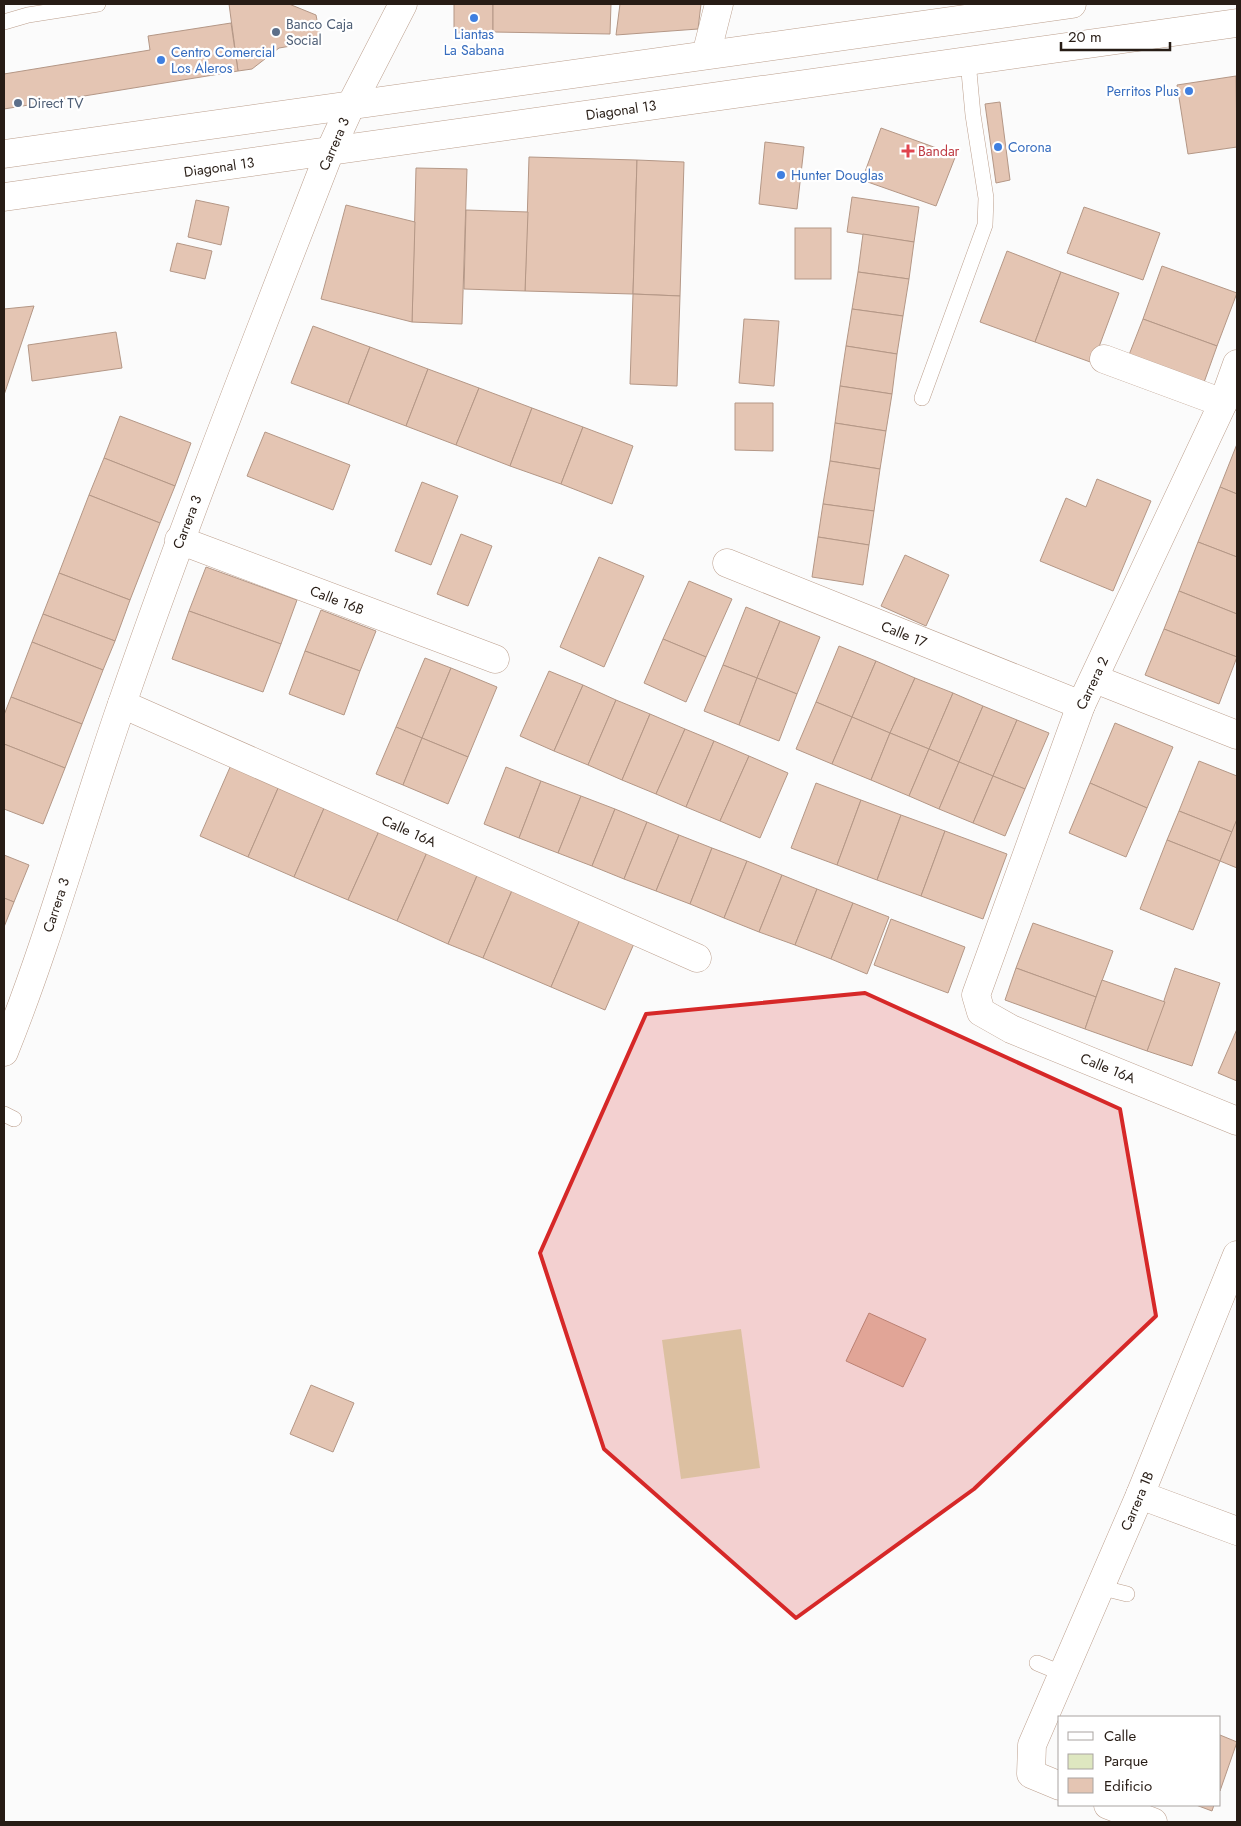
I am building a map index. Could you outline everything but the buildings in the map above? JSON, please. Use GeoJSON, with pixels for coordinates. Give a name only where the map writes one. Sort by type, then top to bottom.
{"type":"FeatureCollection","features":[{"type":"Feature","properties":{"kind":"street","name":"Carrera 3"},"geometry":{"type":"LineString","coordinates":[[4,1052],[14,998],[122,704],[179,540],[330,151],[351,105],[403,4]]}},
{"type":"Feature","properties":{"kind":"street"},"geometry":{"type":"LineString","coordinates":[[706,55],[719,4]]}},
{"type":"Feature","properties":{"kind":"street"},"geometry":{"type":"LineString","coordinates":[[4,154],[706,55],[982,10],[1072,4]]}},
{"type":"Feature","properties":{"kind":"street","name":"Diagonal 13"},"geometry":{"type":"LineString","coordinates":[[4,197],[1237,23]]}},
{"type":"Feature","properties":{"kind":"street"},"geometry":{"type":"LineString","coordinates":[[1104,359],[1223,403]]}},
{"type":"Feature","properties":{"kind":"street","name":"Carrera 2"},"geometry":{"type":"LineString","coordinates":[[981,1012],[976,995],[1081,705],[1095,679],[1223,403],[1237,364]]}},
{"type":"Feature","properties":{"kind":"street","name":"Calle 16B"},"geometry":{"type":"LineString","coordinates":[[179,540],[495,659]]}},
{"type":"Feature","properties":{"kind":"street","name":"Calle 17"},"geometry":{"type":"LineString","coordinates":[[727,563],[1081,705]]}},
{"type":"Feature","properties":{"kind":"street"},"geometry":{"type":"LineString","coordinates":[[1095,679],[1237,735]]}},
{"type":"Feature","properties":{"kind":"street","name":"Calle 16A"},"geometry":{"type":"LineString","coordinates":[[122,704],[697,958]]}},
{"type":"Feature","properties":{"kind":"street","name":"Calle 16A"},"geometry":{"type":"LineString","coordinates":[[981,1012],[1011,1029],[1237,1121]]}},
{"type":"Feature","properties":{"kind":"street","name":"Carrera 1B"},"geometry":{"type":"LineString","coordinates":[[1058,1785],[1031,1774],[1032,1745],[1049,1668],[1099,1587],[1140,1495],[1237,1255]]}},
{"type":"Feature","properties":{"kind":"street"},"geometry":{"type":"LineString","coordinates":[[1140,1495],[1237,1531]]}},
{"type":"Feature","properties":{"kind":"street"},"geometry":{"type":"LineString","coordinates":[[1111,1806],[1153,1822]]}},
{"type":"Feature","properties":{"kind":"lane"},"geometry":{"type":"LineString","coordinates":[[4,22],[28,15],[98,4]]}},
{"type":"Feature","properties":{"kind":"lane"},"geometry":{"type":"LineString","coordinates":[[922,398],[985,225],[986,198],[973,115],[968,61]]}},
{"type":"Feature","properties":{"kind":"lane"},"geometry":{"type":"LineString","coordinates":[[1099,1587],[1127,1594]]}},
{"type":"Feature","properties":{"kind":"highlighted area"},"geometry":{"type":"Polygon","coordinates":[[[865,993],[1120,1109],[1156,1316],[974,1489],[796,1618],[604,1449],[540,1253],[646,1014],[865,993]]]}},
{"type":"Feature","properties":{"kind":"green space"},"geometry":{"type":"Polygon","coordinates":[[[741,1329],[760,1468],[681,1479],[662,1340],[741,1329]]]}},
{"type":"Feature","properties":{"kind":"place","name":"Liantas La Sabana"},"geometry":{"type":"Point","coordinates":[474,18]}},
{"type":"Feature","properties":{"kind":"place","name":"Banco Caja Social"},"geometry":{"type":"Point","coordinates":[276,32]}},
{"type":"Feature","properties":{"kind":"place","name":"Centro Comercial Los Aleros"},"geometry":{"type":"Point","coordinates":[161,60]}},
{"type":"Feature","properties":{"kind":"place","name":"Perritos Plus"},"geometry":{"type":"Point","coordinates":[1189,91]}},
{"type":"Feature","properties":{"kind":"place","name":"Direct TV"},"geometry":{"type":"Point","coordinates":[18,103]}},
{"type":"Feature","properties":{"kind":"place","name":"Corona"},"geometry":{"type":"Point","coordinates":[998,147]}},
{"type":"Feature","properties":{"kind":"place","name":"Bandar"},"geometry":{"type":"Point","coordinates":[908,151]}},
{"type":"Feature","properties":{"kind":"place","name":"Hunter Douglas"},"geometry":{"type":"Point","coordinates":[781,175]}}]}
